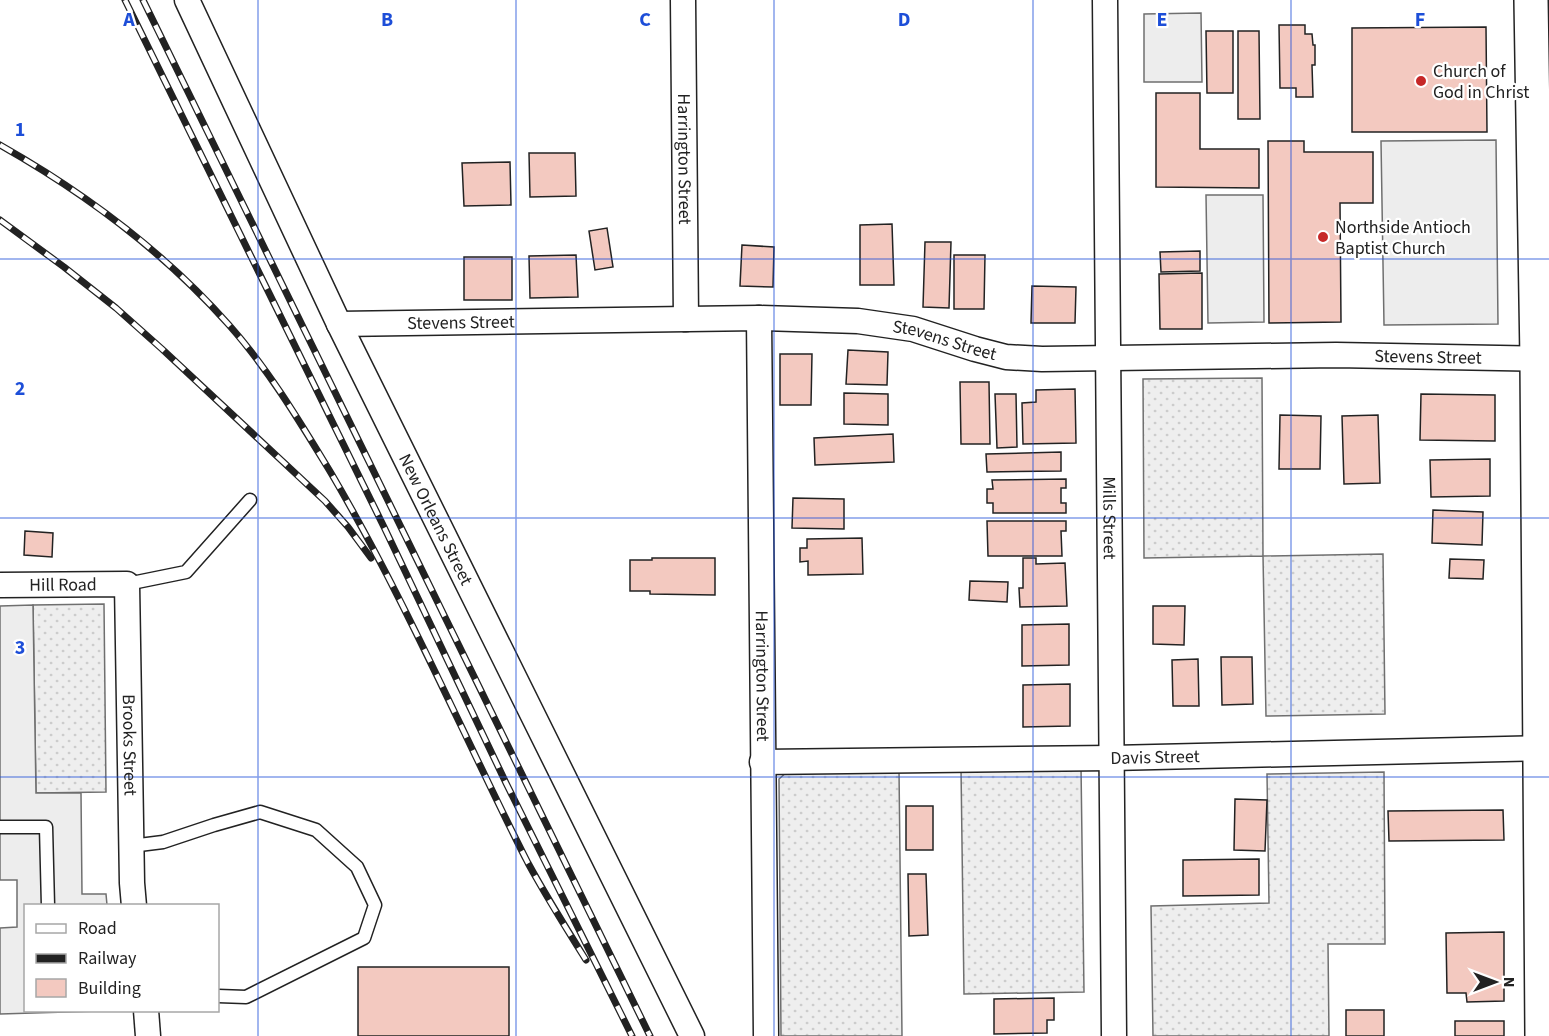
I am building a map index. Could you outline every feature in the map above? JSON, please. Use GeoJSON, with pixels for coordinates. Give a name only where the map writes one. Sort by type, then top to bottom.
{"type":"FeatureCollection","features":[{"type":"Feature","properties":{"kind":"main road"},"geometry":{"type":"LineString","coordinates":[[1532,0],[1543,359],[1542,1036]]}},
{"type":"Feature","properties":{"kind":"street","name":"New Orleans Street"},"geometry":{"type":"LineString","coordinates":[[186,0],[339,324],[692,1036]]}},
{"type":"Feature","properties":{"kind":"street","name":"Harrington Street"},"geometry":{"type":"LineString","coordinates":[[683,0],[686,319]]}},
{"type":"Feature","properties":{"kind":"street","name":"Mills Street"},"geometry":{"type":"LineString","coordinates":[[1105,0],[1114,1036]]}},
{"type":"Feature","properties":{"kind":"street","name":"Stevens Street"},"geometry":{"type":"LineString","coordinates":[[339,324],[759,318],[858,321],[913,329],[1006,357],[1042,359],[1336,355],[1543,359]]}},
{"type":"Feature","properties":{"kind":"street","name":"Harrington Street"},"geometry":{"type":"LineString","coordinates":[[759,318],[766,1036]]}},
{"type":"Feature","properties":{"kind":"street","name":"Hill Road"},"geometry":{"type":"LineString","coordinates":[[0,585],[127,584]]}},
{"type":"Feature","properties":{"kind":"street","name":"Brooks Street"},"geometry":{"type":"LineString","coordinates":[[127,584],[134,904]]}},
{"type":"Feature","properties":{"kind":"street","name":"Davis Street"},"geometry":{"type":"LineString","coordinates":[[762,762],[1112,758],[1544,749]]}},
{"type":"Feature","properties":{"kind":"street"},"geometry":{"type":"LineString","coordinates":[[146,1012],[148,1036]]}},
{"type":"Feature","properties":{"kind":"lane"},"geometry":{"type":"LineString","coordinates":[[127,584],[186,572],[250,500]]}},
{"type":"Feature","properties":{"kind":"lane"},"geometry":{"type":"LineString","coordinates":[[131,846],[163,842],[260,812],[316,830],[357,867],[375,905],[364,938],[246,997],[219,996]]}},
{"type":"Feature","properties":{"kind":"lane"},"geometry":{"type":"LineString","coordinates":[[0,827],[45,827],[48,904]]}},
{"type":"Feature","properties":{"kind":"shaded area"},"geometry":{"type":"Polygon","coordinates":[[[1201,13],[1202,82],[1144,82],[1144,14],[1201,13]]]}},
{"type":"Feature","properties":{"kind":"shaded area"},"geometry":{"type":"Polygon","coordinates":[[[1496,140],[1498,324],[1384,325],[1381,141],[1496,140]]]}},
{"type":"Feature","properties":{"kind":"shaded area"},"geometry":{"type":"Polygon","coordinates":[[[1206,195],[1263,195],[1264,322],[1208,323],[1206,195]]]}},
{"type":"Feature","properties":{"kind":"shaded area"},"geometry":{"type":"Polygon","coordinates":[[[1262,378],[1263,556],[1144,558],[1143,379],[1262,378]]]}},
{"type":"Feature","properties":{"kind":"shaded area"},"geometry":{"type":"Polygon","coordinates":[[[1383,554],[1385,714],[1266,716],[1263,556],[1383,554]]]}},
{"type":"Feature","properties":{"kind":"shaded area"},"geometry":{"type":"Polygon","coordinates":[[[104,604],[106,792],[36,793],[33,605],[104,604]]]}},
{"type":"Feature","properties":{"kind":"shaded area"},"geometry":{"type":"Polygon","coordinates":[[[33,605],[36,793],[81,793],[82,894],[106,894],[107,904],[24,904],[24,1012],[67,1012],[0,1014],[0,928],[17,927],[17,880],[0,880],[0,606],[33,605]]]}},
{"type":"Feature","properties":{"kind":"shaded area"},"geometry":{"type":"Polygon","coordinates":[[[1081,766],[1084,992],[964,994],[961,768],[1081,766]]]}},
{"type":"Feature","properties":{"kind":"shaded area"},"geometry":{"type":"Polygon","coordinates":[[[899,770],[902,1036],[781,1036],[779,779],[788,771],[899,770]]]}},
{"type":"Feature","properties":{"kind":"shaded area"},"geometry":{"type":"Polygon","coordinates":[[[1384,772],[1385,944],[1328,944],[1329,1036],[1153,1036],[1151,906],[1269,903],[1267,774],[1384,772]]]}},
{"type":"Feature","properties":{"kind":"building"},"geometry":{"type":"Polygon","coordinates":[[[1279,25],[1305,25],[1305,34],[1312,34],[1313,45],[1315,45],[1315,65],[1312,65],[1313,97],[1296,97],[1296,88],[1280,88],[1279,25]]]}},
{"type":"Feature","properties":{"kind":"building"},"geometry":{"type":"Polygon","coordinates":[[[1486,27],[1487,132],[1352,132],[1352,28],[1486,27]]]}},
{"type":"Feature","properties":{"kind":"building"},"geometry":{"type":"Polygon","coordinates":[[[1206,31],[1233,31],[1233,93],[1207,93],[1206,31]]]}},
{"type":"Feature","properties":{"kind":"building"},"geometry":{"type":"Polygon","coordinates":[[[1238,31],[1259,31],[1260,119],[1238,119],[1238,31]]]}},
{"type":"Feature","properties":{"kind":"building"},"geometry":{"type":"Polygon","coordinates":[[[1156,93],[1200,93],[1200,149],[1259,149],[1259,188],[1156,187],[1156,93]]]}},
{"type":"Feature","properties":{"kind":"building"},"geometry":{"type":"Polygon","coordinates":[[[1268,141],[1304,141],[1304,152],[1373,152],[1373,203],[1340,203],[1341,322],[1269,323],[1268,141]]]}},
{"type":"Feature","properties":{"kind":"building"},"geometry":{"type":"Polygon","coordinates":[[[529,153],[575,153],[576,196],[530,197],[529,153]]]}},
{"type":"Feature","properties":{"kind":"building"},"geometry":{"type":"Polygon","coordinates":[[[510,162],[511,205],[464,206],[462,163],[510,162]]]}},
{"type":"Feature","properties":{"kind":"building"},"geometry":{"type":"Polygon","coordinates":[[[892,224],[894,285],[860,285],[860,225],[892,224]]]}},
{"type":"Feature","properties":{"kind":"building"},"geometry":{"type":"Polygon","coordinates":[[[607,228],[613,267],[595,270],[589,231],[607,228]]]}},
{"type":"Feature","properties":{"kind":"building"},"geometry":{"type":"Polygon","coordinates":[[[925,242],[951,242],[949,308],[923,307],[925,242]]]}},
{"type":"Feature","properties":{"kind":"building"},"geometry":{"type":"Polygon","coordinates":[[[742,245],[774,247],[773,287],[740,286],[742,245]]]}},
{"type":"Feature","properties":{"kind":"building"},"geometry":{"type":"Polygon","coordinates":[[[1200,251],[1200,271],[1161,272],[1160,252],[1200,251]]]}},
{"type":"Feature","properties":{"kind":"building"},"geometry":{"type":"Polygon","coordinates":[[[576,255],[578,297],[530,298],[529,256],[576,255]]]}},
{"type":"Feature","properties":{"kind":"building"},"geometry":{"type":"Polygon","coordinates":[[[954,255],[985,255],[984,309],[954,309],[954,255]]]}},
{"type":"Feature","properties":{"kind":"building"},"geometry":{"type":"Polygon","coordinates":[[[464,257],[512,257],[512,300],[464,300],[464,257]]]}},
{"type":"Feature","properties":{"kind":"building"},"geometry":{"type":"Polygon","coordinates":[[[1202,273],[1202,329],[1160,329],[1159,274],[1202,273]]]}},
{"type":"Feature","properties":{"kind":"building"},"geometry":{"type":"Polygon","coordinates":[[[1032,286],[1076,287],[1075,323],[1031,323],[1032,286]]]}},
{"type":"Feature","properties":{"kind":"building"},"geometry":{"type":"Polygon","coordinates":[[[848,350],[888,352],[887,385],[846,384],[848,350]]]}},
{"type":"Feature","properties":{"kind":"building"},"geometry":{"type":"Polygon","coordinates":[[[780,354],[812,354],[811,405],[780,405],[780,354]]]}},
{"type":"Feature","properties":{"kind":"building"},"geometry":{"type":"Polygon","coordinates":[[[960,382],[989,382],[990,444],[961,444],[960,382]]]}},
{"type":"Feature","properties":{"kind":"building"},"geometry":{"type":"Polygon","coordinates":[[[1075,389],[1076,443],[1023,444],[1022,403],[1036,402],[1036,390],[1075,389]]]}},
{"type":"Feature","properties":{"kind":"building"},"geometry":{"type":"Polygon","coordinates":[[[844,393],[888,394],[888,425],[844,424],[844,393]]]}},
{"type":"Feature","properties":{"kind":"building"},"geometry":{"type":"Polygon","coordinates":[[[995,394],[1016,394],[1017,447],[997,448],[995,394]]]}},
{"type":"Feature","properties":{"kind":"building"},"geometry":{"type":"Polygon","coordinates":[[[1421,394],[1495,395],[1495,441],[1420,440],[1421,394]]]}},
{"type":"Feature","properties":{"kind":"building"},"geometry":{"type":"Polygon","coordinates":[[[1280,415],[1321,416],[1320,469],[1279,469],[1280,415]]]}},
{"type":"Feature","properties":{"kind":"building"},"geometry":{"type":"Polygon","coordinates":[[[1378,415],[1380,483],[1344,484],[1342,416],[1378,415]]]}},
{"type":"Feature","properties":{"kind":"building"},"geometry":{"type":"Polygon","coordinates":[[[893,434],[894,462],[815,465],[814,438],[893,434]]]}},
{"type":"Feature","properties":{"kind":"building"},"geometry":{"type":"Polygon","coordinates":[[[1061,452],[1061,471],[987,472],[986,454],[1061,452]]]}},
{"type":"Feature","properties":{"kind":"building"},"geometry":{"type":"Polygon","coordinates":[[[1490,459],[1490,496],[1431,497],[1430,460],[1490,459]]]}},
{"type":"Feature","properties":{"kind":"building"},"geometry":{"type":"Polygon","coordinates":[[[1066,479],[1066,488],[1061,488],[1061,503],[1066,503],[1066,513],[993,513],[993,503],[987,503],[987,489],[993,489],[992,480],[1066,479]]]}},
{"type":"Feature","properties":{"kind":"building"},"geometry":{"type":"Polygon","coordinates":[[[793,498],[844,499],[844,529],[792,528],[793,498]]]}},
{"type":"Feature","properties":{"kind":"building"},"geometry":{"type":"Polygon","coordinates":[[[1433,510],[1483,512],[1482,545],[1432,543],[1433,510]]]}},
{"type":"Feature","properties":{"kind":"building"},"geometry":{"type":"Polygon","coordinates":[[[987,521],[1066,521],[1066,531],[1061,531],[1062,556],[988,556],[987,521]]]}},
{"type":"Feature","properties":{"kind":"building"},"geometry":{"type":"Polygon","coordinates":[[[25,531],[53,533],[52,557],[24,555],[25,531]]]}},
{"type":"Feature","properties":{"kind":"building"},"geometry":{"type":"Polygon","coordinates":[[[862,538],[863,574],[808,575],[808,561],[800,562],[800,548],[807,548],[807,539],[862,538]]]}},
{"type":"Feature","properties":{"kind":"building"},"geometry":{"type":"Polygon","coordinates":[[[652,558],[715,558],[715,595],[650,594],[650,591],[630,591],[630,560],[652,560],[652,558]]]}},
{"type":"Feature","properties":{"kind":"building"},"geometry":{"type":"Polygon","coordinates":[[[1023,558],[1036,558],[1036,564],[1065,563],[1067,606],[1020,607],[1019,588],[1023,588],[1023,558]]]}},
{"type":"Feature","properties":{"kind":"building"},"geometry":{"type":"Polygon","coordinates":[[[1450,559],[1484,560],[1483,579],[1449,578],[1450,559]]]}},
{"type":"Feature","properties":{"kind":"building"},"geometry":{"type":"Polygon","coordinates":[[[970,581],[1008,582],[1007,602],[969,600],[970,581]]]}},
{"type":"Feature","properties":{"kind":"building"},"geometry":{"type":"Polygon","coordinates":[[[1153,606],[1185,606],[1184,645],[1153,644],[1153,606]]]}},
{"type":"Feature","properties":{"kind":"building"},"geometry":{"type":"Polygon","coordinates":[[[1069,624],[1069,665],[1022,666],[1022,625],[1069,624]]]}},
{"type":"Feature","properties":{"kind":"building"},"geometry":{"type":"Polygon","coordinates":[[[1221,657],[1252,657],[1253,704],[1222,705],[1221,657]]]}},
{"type":"Feature","properties":{"kind":"building"},"geometry":{"type":"Polygon","coordinates":[[[1198,659],[1199,706],[1173,706],[1172,660],[1198,659]]]}},
{"type":"Feature","properties":{"kind":"building"},"geometry":{"type":"Polygon","coordinates":[[[1070,684],[1070,726],[1023,727],[1023,685],[1070,684]]]}},
{"type":"Feature","properties":{"kind":"building"},"geometry":{"type":"Polygon","coordinates":[[[1235,799],[1267,800],[1265,851],[1234,850],[1235,799]]]}},
{"type":"Feature","properties":{"kind":"building"},"geometry":{"type":"Polygon","coordinates":[[[906,806],[933,806],[933,850],[906,850],[906,806]]]}},
{"type":"Feature","properties":{"kind":"building"},"geometry":{"type":"Polygon","coordinates":[[[1503,810],[1504,840],[1389,841],[1388,811],[1503,810]]]}},
{"type":"Feature","properties":{"kind":"building"},"geometry":{"type":"Polygon","coordinates":[[[1259,859],[1259,895],[1183,896],[1183,860],[1259,859]]]}},
{"type":"Feature","properties":{"kind":"building"},"geometry":{"type":"Polygon","coordinates":[[[908,874],[926,874],[928,935],[909,936],[908,874]]]}},
{"type":"Feature","properties":{"kind":"building"},"geometry":{"type":"Polygon","coordinates":[[[1504,932],[1504,1001],[1467,1002],[1466,993],[1447,993],[1446,933],[1504,932]]]}},
{"type":"Feature","properties":{"kind":"building"},"geometry":{"type":"Polygon","coordinates":[[[358,967],[509,967],[509,1036],[358,1036],[358,967]]]}},
{"type":"Feature","properties":{"kind":"building"},"geometry":{"type":"Polygon","coordinates":[[[1054,998],[1054,1020],[1047,1020],[1047,1033],[994,1034],[994,999],[1054,998]]]}},
{"type":"Feature","properties":{"kind":"building"},"geometry":{"type":"Polygon","coordinates":[[[1346,1010],[1384,1010],[1384,1036],[1346,1036],[1346,1010]]]}},
{"type":"Feature","properties":{"kind":"building"},"geometry":{"type":"Polygon","coordinates":[[[1455,1021],[1504,1021],[1504,1036],[1455,1036],[1455,1021]]]}},
{"type":"Feature","properties":{"kind":"railway"},"geometry":{"type":"LineString","coordinates":[[125,0],[384,527],[506,783],[632,1036]]}},
{"type":"Feature","properties":{"kind":"railway"},"geometry":{"type":"LineString","coordinates":[[143,0],[650,1036]]}},
{"type":"Feature","properties":{"kind":"railway"},"geometry":{"type":"LineString","coordinates":[[0,145],[93,204],[178,273],[229,325],[271,378],[331,473],[370,543],[528,863],[586,960]]}},
{"type":"Feature","properties":{"kind":"railway"},"geometry":{"type":"LineString","coordinates":[[0,220],[116,308],[162,349],[325,501],[371,558]]}},
{"type":"Feature","properties":{"kind":"place","name":"Church of God in Christ"},"geometry":{"type":"Point","coordinates":[1421,81]}},
{"type":"Feature","properties":{"kind":"place","name":"Northside Antioch Baptist Church"},"geometry":{"type":"Point","coordinates":[1323,237]}}]}
